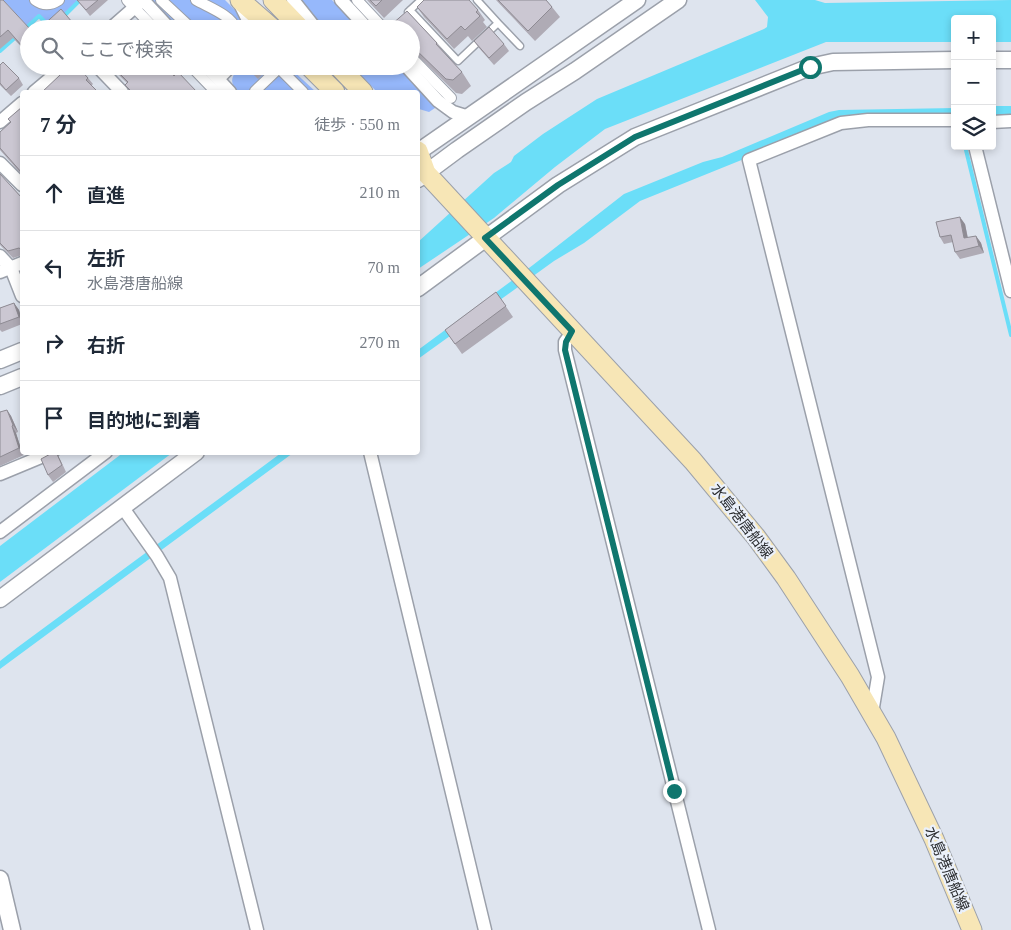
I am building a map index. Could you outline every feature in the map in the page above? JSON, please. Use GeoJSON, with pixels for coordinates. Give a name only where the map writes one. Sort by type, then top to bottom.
{"type":"FeatureCollection","features":[{"type":"Feature","properties":{"kind":"main road"},"geometry":{"type":"LineString","coordinates":[[238,0],[262,20]]}},
{"type":"Feature","properties":{"kind":"main road"},"geometry":{"type":"LineString","coordinates":[[273,0],[292,20]]}},
{"type":"Feature","properties":{"kind":"main road"},"geometry":{"type":"LineString","coordinates":[[317,75],[333,90]]}},
{"type":"Feature","properties":{"kind":"main road"},"geometry":{"type":"LineString","coordinates":[[347,75],[361,90]]}},
{"type":"Feature","properties":{"kind":"main road","name":"水島港唐船線"},"geometry":{"type":"LineString","coordinates":[[420,164],[482,235],[693,461],[756,538],[819,626],[872,713],[916,798],[972,930]]}},
{"type":"Feature","properties":{"kind":"street"},"geometry":{"type":"LineString","coordinates":[[35,0],[41,4],[49,5],[59,0]]}},
{"type":"Feature","properties":{"kind":"street"},"geometry":{"type":"LineString","coordinates":[[162,0],[183,20]]}},
{"type":"Feature","properties":{"kind":"street"},"geometry":{"type":"LineString","coordinates":[[196,0],[229,20]]}},
{"type":"Feature","properties":{"kind":"street"},"geometry":{"type":"LineString","coordinates":[[238,0],[248,20]]}},
{"type":"Feature","properties":{"kind":"street"},"geometry":{"type":"LineString","coordinates":[[293,0],[309,20]]}},
{"type":"Feature","properties":{"kind":"street"},"geometry":{"type":"LineString","coordinates":[[341,0],[360,20]]}},
{"type":"Feature","properties":{"kind":"street"},"geometry":{"type":"LineString","coordinates":[[357,0],[376,20]]}},
{"type":"Feature","properties":{"kind":"street"},"geometry":{"type":"LineString","coordinates":[[420,162],[469,117],[637,0]]}},
{"type":"Feature","properties":{"kind":"street"},"geometry":{"type":"LineString","coordinates":[[420,162],[510,112],[576,71],[678,0]]}},
{"type":"Feature","properties":{"kind":"street"},"geometry":{"type":"LineString","coordinates":[[119,20],[137,2]]}},
{"type":"Feature","properties":{"kind":"street"},"geometry":{"type":"LineString","coordinates":[[137,2],[149,20]]}},
{"type":"Feature","properties":{"kind":"street"},"geometry":{"type":"LineString","coordinates":[[137,2],[159,20]]}},
{"type":"Feature","properties":{"kind":"street"},"geometry":{"type":"LineString","coordinates":[[420,286],[482,235],[635,137],[810,67],[833,62],[951,60]]}},
{"type":"Feature","properties":{"kind":"street"},"geometry":{"type":"LineString","coordinates":[[996,60],[1011,60]]}},
{"type":"Feature","properties":{"kind":"street"},"geometry":{"type":"LineString","coordinates":[[420,66],[450,98]]}},
{"type":"Feature","properties":{"kind":"street"},"geometry":{"type":"LineString","coordinates":[[36,90],[54,75]]}},
{"type":"Feature","properties":{"kind":"street"},"geometry":{"type":"LineString","coordinates":[[104,75],[118,90]]}},
{"type":"Feature","properties":{"kind":"street"},"geometry":{"type":"LineString","coordinates":[[200,75],[214,90]]}},
{"type":"Feature","properties":{"kind":"street"},"geometry":{"type":"LineString","coordinates":[[214,75],[228,90]]}},
{"type":"Feature","properties":{"kind":"street"},"geometry":{"type":"LineString","coordinates":[[218,79],[222,75]]}},
{"type":"Feature","properties":{"kind":"street"},"geometry":{"type":"LineString","coordinates":[[256,90],[272,75]]}},
{"type":"Feature","properties":{"kind":"street"},"geometry":{"type":"LineString","coordinates":[[286,75],[301,90]]}},
{"type":"Feature","properties":{"kind":"street"},"geometry":{"type":"LineString","coordinates":[[414,75],[438,101],[453,112],[469,117]]}},
{"type":"Feature","properties":{"kind":"street"},"geometry":{"type":"LineString","coordinates":[[0,122],[20,104]]}},
{"type":"Feature","properties":{"kind":"street"},"geometry":{"type":"LineString","coordinates":[[872,713],[878,677],[749,160],[841,123],[868,120],[951,120]]}},
{"type":"Feature","properties":{"kind":"street"},"geometry":{"type":"LineString","coordinates":[[996,122],[1011,121]]}},
{"type":"Feature","properties":{"kind":"street"},"geometry":{"type":"LineString","coordinates":[[976,150],[1006,245],[1011,291]]}},
{"type":"Feature","properties":{"kind":"street"},"geometry":{"type":"LineString","coordinates":[[0,163],[20,183]]}},
{"type":"Feature","properties":{"kind":"street"},"geometry":{"type":"LineString","coordinates":[[0,256],[11,267],[20,291]]}},
{"type":"Feature","properties":{"kind":"street"},"geometry":{"type":"LineString","coordinates":[[572,331],[566,342],[565,350],[709,930]]}},
{"type":"Feature","properties":{"kind":"street"},"geometry":{"type":"LineString","coordinates":[[0,360],[20,352]]}},
{"type":"Feature","properties":{"kind":"street"},"geometry":{"type":"LineString","coordinates":[[0,386],[20,378]]}},
{"type":"Feature","properties":{"kind":"street"},"geometry":{"type":"LineString","coordinates":[[0,474],[47,455]]}},
{"type":"Feature","properties":{"kind":"street"},"geometry":{"type":"LineString","coordinates":[[0,599],[192,455]]}},
{"type":"Feature","properties":{"kind":"street"},"geometry":{"type":"LineString","coordinates":[[371,455],[485,930]]}},
{"type":"Feature","properties":{"kind":"street"},"geometry":{"type":"LineString","coordinates":[[0,532],[92,457]]}},
{"type":"Feature","properties":{"kind":"street"},"geometry":{"type":"LineString","coordinates":[[123,508],[170,578],[257,930]]}},
{"type":"Feature","properties":{"kind":"street"},"geometry":{"type":"LineString","coordinates":[[0,879],[3,902],[12,930]]}},
{"type":"Feature","properties":{"kind":"lane"},"geometry":{"type":"LineString","coordinates":[[404,16],[421,0]]}},
{"type":"Feature","properties":{"kind":"lane"},"geometry":{"type":"LineString","coordinates":[[477,0],[520,46]]}},
{"type":"Feature","properties":{"kind":"lane"},"geometry":{"type":"LineString","coordinates":[[410,10],[419,20]]}},
{"type":"Feature","properties":{"kind":"lane"},"geometry":{"type":"LineString","coordinates":[[420,21],[458,61],[498,23]]}},
{"type":"Feature","properties":{"kind":"shaded area"},"geometry":{"type":"Polygon","coordinates":[[[3,0],[79,0],[58,20],[44,20],[39,15],[34,20],[21,20],[3,0]]]}},
{"type":"Feature","properties":{"kind":"shaded area"},"geometry":{"type":"Polygon","coordinates":[[[152,0],[225,0],[244,20],[171,20],[152,0]]]}},
{"type":"Feature","properties":{"kind":"shaded area"},"geometry":{"type":"Polygon","coordinates":[[[299,0],[332,0],[351,20],[314,20],[299,0]]]}},
{"type":"Feature","properties":{"kind":"shaded area"},"geometry":{"type":"Polygon","coordinates":[[[755,0],[815,0],[825,3],[1011,0],[1011,42],[996,42],[996,15],[951,15],[951,42],[826,42],[605,129],[555,167],[494,218],[420,268],[420,240],[494,173],[511,162],[514,156],[543,134],[597,99],[767,27],[768,17],[755,0]]]}},
{"type":"Feature","properties":{"kind":"shaded area"},"geometry":{"type":"Polygon","coordinates":[[[234,75],[298,75],[314,90],[236,90],[232,79],[234,75]]]}},
{"type":"Feature","properties":{"kind":"shaded area"},"geometry":{"type":"Polygon","coordinates":[[[361,75],[409,75],[438,106],[429,112],[420,109],[420,90],[375,90],[361,75]]]}},
{"type":"Feature","properties":{"kind":"shaded area"},"geometry":{"type":"Polygon","coordinates":[[[996,106],[1011,106],[1011,117],[996,118],[996,106]]]}},
{"type":"Feature","properties":{"kind":"shaded area"},"geometry":{"type":"Polygon","coordinates":[[[951,108],[951,117],[862,117],[744,159],[640,201],[584,243],[554,261],[420,358],[420,349],[533,265],[624,194],[703,162],[722,157],[829,112],[839,110],[951,108]]]}},
{"type":"Feature","properties":{"kind":"shaded area"},"geometry":{"type":"Polygon","coordinates":[[[120,455],[169,455],[0,582],[0,546],[120,455]]]}},
{"type":"Feature","properties":{"kind":"shaded area"},"geometry":{"type":"Polygon","coordinates":[[[278,455],[290,455],[0,669],[0,661],[278,455]]]}},
{"type":"Feature","properties":{"kind":"building"},"geometry":{"type":"Polygon","coordinates":[[[0,0],[3,0],[22,20],[20,20],[20,44],[8,30],[0,37],[0,0]]]}},
{"type":"Feature","properties":{"kind":"building"},"geometry":{"type":"Polygon","coordinates":[[[77,0],[98,0],[86,10],[77,0]]]}},
{"type":"Feature","properties":{"kind":"building"},"geometry":{"type":"Polygon","coordinates":[[[370,0],[382,0],[376,6],[370,0]]]}},
{"type":"Feature","properties":{"kind":"building"},"geometry":{"type":"Polygon","coordinates":[[[424,0],[469,0],[478,10],[476,12],[480,16],[465,30],[461,26],[447,39],[417,7],[424,0]]]}},
{"type":"Feature","properties":{"kind":"building"},"geometry":{"type":"Polygon","coordinates":[[[498,0],[546,0],[552,7],[528,31],[498,0]]]}},
{"type":"Feature","properties":{"kind":"building"},"geometry":{"type":"Polygon","coordinates":[[[61,9],[70,20],[49,20],[61,9]]]}},
{"type":"Feature","properties":{"kind":"building"},"geometry":{"type":"Polygon","coordinates":[[[407,11],[415,20],[397,20],[407,11]]]}},
{"type":"Feature","properties":{"kind":"building"},"geometry":{"type":"Polygon","coordinates":[[[420,25],[462,72],[453,80],[446,79],[420,54],[420,25]]]}},
{"type":"Feature","properties":{"kind":"building"},"geometry":{"type":"Polygon","coordinates":[[[489,27],[504,44],[489,58],[474,41],[489,27]]]}},
{"type":"Feature","properties":{"kind":"building"},"geometry":{"type":"Polygon","coordinates":[[[3,62],[19,78],[6,90],[0,83],[0,65],[3,62]]]}},
{"type":"Feature","properties":{"kind":"building"},"geometry":{"type":"Polygon","coordinates":[[[60,75],[85,75],[88,78],[86,80],[96,90],[44,90],[60,75]]]}},
{"type":"Feature","properties":{"kind":"building"},"geometry":{"type":"Polygon","coordinates":[[[121,75],[181,75],[195,90],[130,90],[125,85],[128,82],[121,75]]]}},
{"type":"Feature","properties":{"kind":"building"},"geometry":{"type":"Polygon","coordinates":[[[20,109],[20,171],[0,148],[0,132],[11,122],[8,119],[20,109]]]}},
{"type":"Feature","properties":{"kind":"building"},"geometry":{"type":"Polygon","coordinates":[[[0,174],[20,196],[20,249],[8,251],[0,243],[0,174]]]}},
{"type":"Feature","properties":{"kind":"building"},"geometry":{"type":"Polygon","coordinates":[[[960,217],[964,238],[976,236],[979,246],[955,252],[951,235],[940,237],[936,222],[960,217]]]}},
{"type":"Feature","properties":{"kind":"building"},"geometry":{"type":"Polygon","coordinates":[[[496,292],[506,306],[455,344],[445,330],[496,292]]]}},
{"type":"Feature","properties":{"kind":"building"},"geometry":{"type":"Polygon","coordinates":[[[14,303],[19,317],[0,324],[0,308],[14,303]]]}},
{"type":"Feature","properties":{"kind":"building"},"geometry":{"type":"Polygon","coordinates":[[[7,410],[19,448],[0,457],[0,412],[7,410]]]}},
{"type":"Feature","properties":{"kind":"building"},"geometry":{"type":"Polygon","coordinates":[[[48,455],[57,455],[62,465],[48,475],[41,459],[48,455]]]}},
{"type":"Feature","properties":{"kind":"waterway"},"geometry":{"type":"LineString","coordinates":[[62,18],[80,0]]}},
{"type":"Feature","properties":{"kind":"waterway"},"geometry":{"type":"LineString","coordinates":[[35,20],[39,16],[43,20]]}},
{"type":"Feature","properties":{"kind":"waterway"},"geometry":{"type":"LineString","coordinates":[[0,51],[17,36]]}},
{"type":"Feature","properties":{"kind":"waterway"},"geometry":{"type":"LineString","coordinates":[[966,150],[1011,335]]}},
{"type":"Feature","properties":{"kind":"route"},"geometry":{"type":"LineString","coordinates":[[674,791],[565,350],[566,342],[572,331],[485,238],[558,185],[635,137],[810,67]]}}]}
